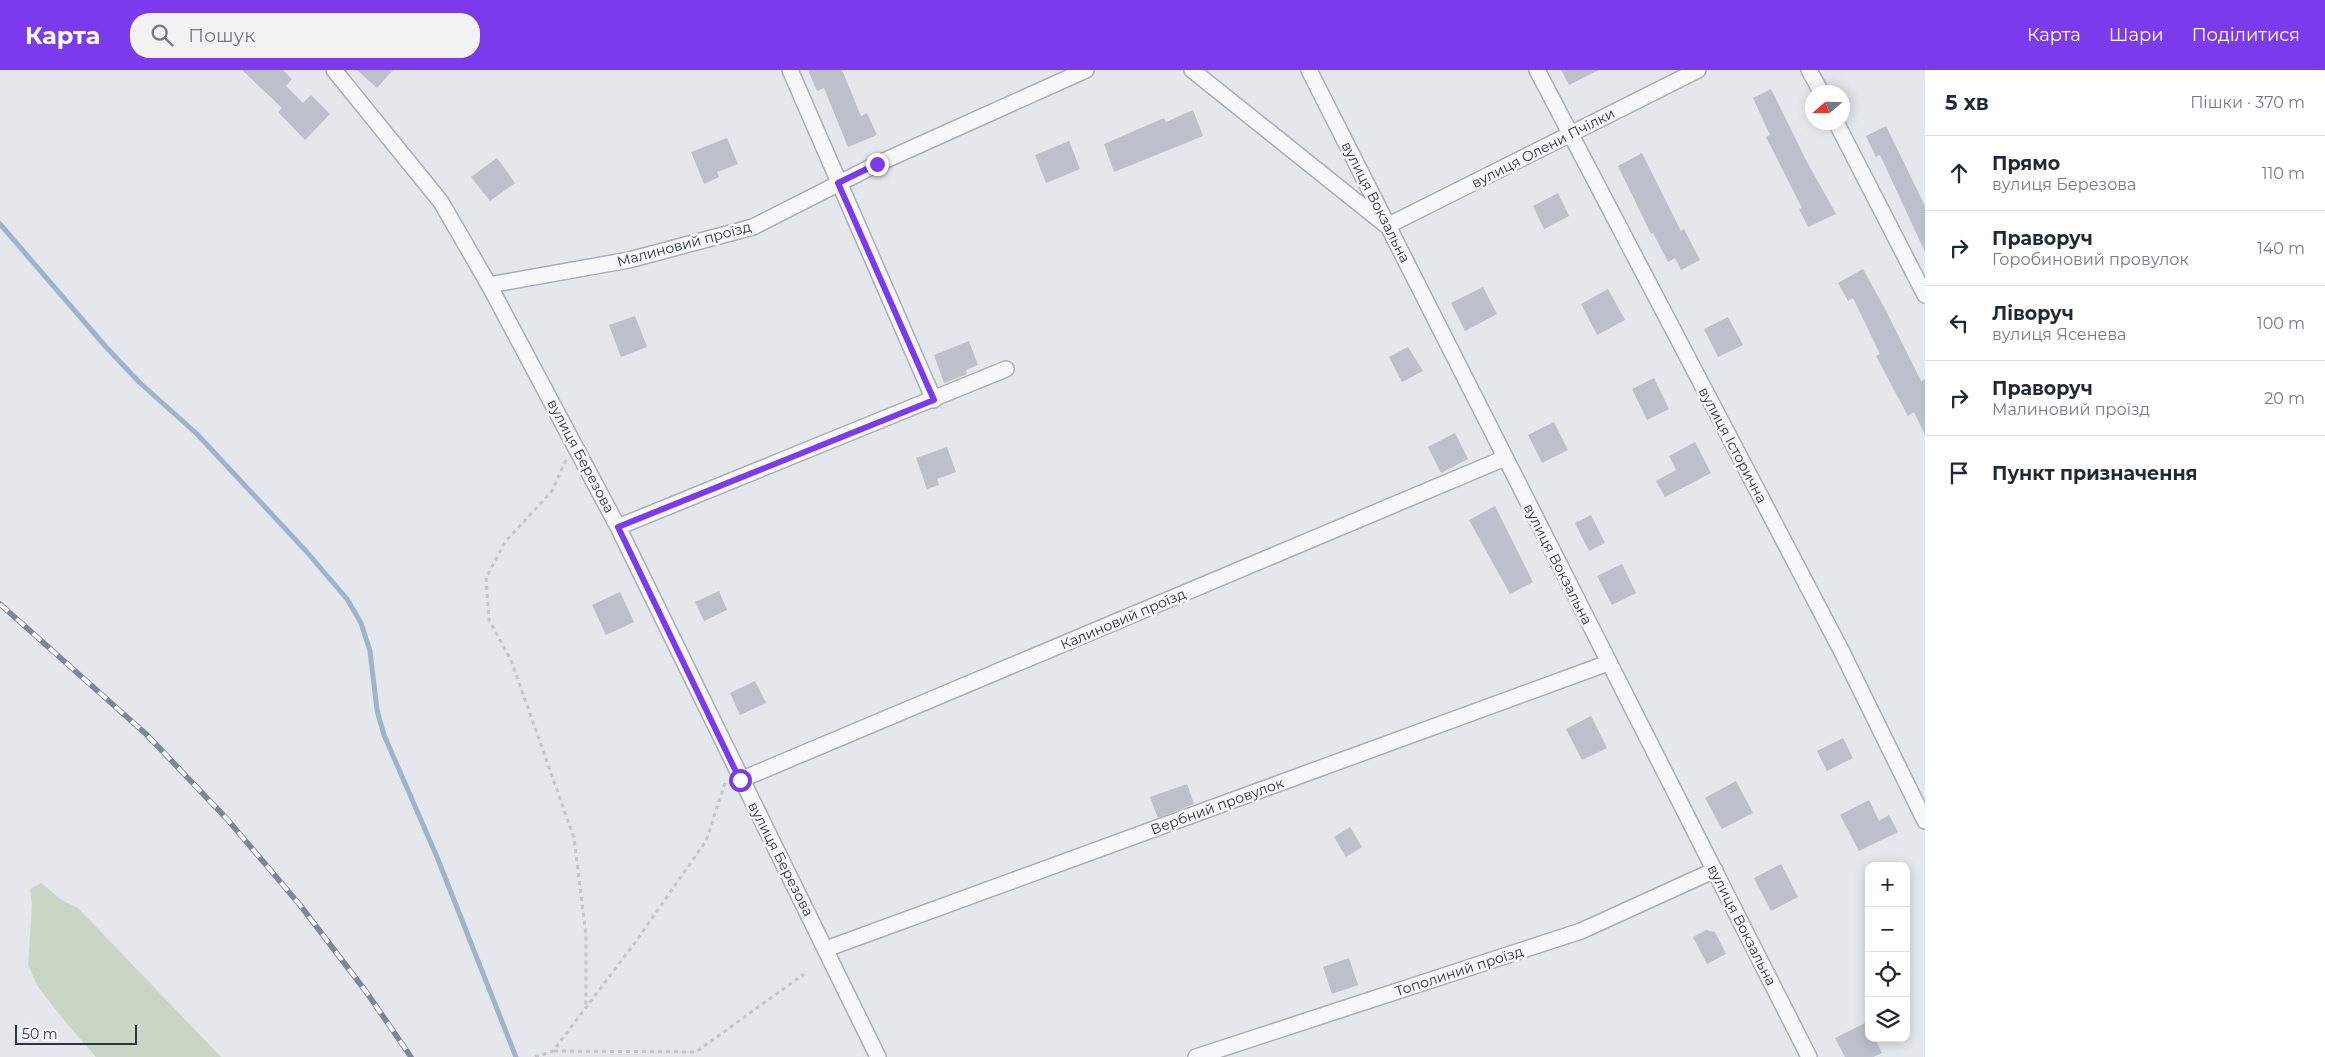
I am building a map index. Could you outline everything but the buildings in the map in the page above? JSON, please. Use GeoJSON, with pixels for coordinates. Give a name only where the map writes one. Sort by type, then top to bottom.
{"type":"FeatureCollection","features":[{"type":"Feature","properties":{"kind":"street","name":"вулиця Березова"},"geometry":{"type":"LineString","coordinates":[[334,70],[441,202],[489,285],[618,527],[740,780],[826,949],[878,1057]]}},
{"type":"Feature","properties":{"kind":"street"},"geometry":{"type":"LineString","coordinates":[[790,70],[934,400]]}},
{"type":"Feature","properties":{"kind":"street","name":"Малиновий проїзд"},"geometry":{"type":"LineString","coordinates":[[489,285],[629,260],[745,229],[838,183],[1049,85],[1086,70]]}},
{"type":"Feature","properties":{"kind":"street"},"geometry":{"type":"LineString","coordinates":[[1192,70],[1387,226]]}},
{"type":"Feature","properties":{"kind":"street","name":"вулиця Вокзальна"},"geometry":{"type":"LineString","coordinates":[[1309,70],[1808,1057]]}},
{"type":"Feature","properties":{"kind":"street","name":"вулиця Історична"},"geometry":{"type":"LineString","coordinates":[[1537,70],[1841,650],[1925,821]]}},
{"type":"Feature","properties":{"kind":"street","name":"вулиця Олени Пчілки"},"geometry":{"type":"LineString","coordinates":[[1387,226],[1698,70]]}},
{"type":"Feature","properties":{"kind":"street"},"geometry":{"type":"LineString","coordinates":[[1809,70],[1817,85]]}},
{"type":"Feature","properties":{"kind":"street"},"geometry":{"type":"LineString","coordinates":[[1840,130],[1925,295]]}},
{"type":"Feature","properties":{"kind":"street"},"geometry":{"type":"LineString","coordinates":[[618,527],[934,400],[1006,369]]}},
{"type":"Feature","properties":{"kind":"street","name":"Калиновий проїзд"},"geometry":{"type":"LineString","coordinates":[[740,780],[1505,458]]}},
{"type":"Feature","properties":{"kind":"street","name":"Вербний провулок"},"geometry":{"type":"LineString","coordinates":[[826,949],[1608,663]]}},
{"type":"Feature","properties":{"kind":"street","name":"Тополиний проїзд"},"geometry":{"type":"LineString","coordinates":[[1196,1057],[1581,931],[1715,870]]}},
{"type":"Feature","properties":{"kind":"path"},"geometry":{"type":"LineString","coordinates":[[574,443],[552,490],[504,542],[486,578],[489,620],[511,660],[574,838],[586,934],[586,1008]]}},
{"type":"Feature","properties":{"kind":"path"},"geometry":{"type":"LineString","coordinates":[[553,1051],[634,944],[706,841],[732,761]]}},
{"type":"Feature","properties":{"kind":"path"},"geometry":{"type":"LineString","coordinates":[[535,1057],[553,1051],[696,1052],[804,974]]}},
{"type":"Feature","properties":{"kind":"green space"},"geometry":{"type":"Polygon","coordinates":[[[41,883],[63,901],[78,908],[221,1057],[96,1057],[38,987],[28,965],[32,906],[30,889],[41,883]]]}},
{"type":"Feature","properties":{"kind":"waterway"},"geometry":{"type":"LineString","coordinates":[[0,224],[106,347],[139,382],[197,434],[306,551],[347,599],[361,623],[370,651],[377,710],[384,735],[437,857],[516,1057]]}},
{"type":"Feature","properties":{"kind":"railway"},"geometry":{"type":"LineString","coordinates":[[0,604],[146,734],[227,819],[300,905],[367,993],[411,1057]]}},
{"type":"Feature","properties":{"kind":"route"},"geometry":{"type":"LineString","coordinates":[[740,780],[618,527],[934,400],[838,183],[877,164]]}}]}
